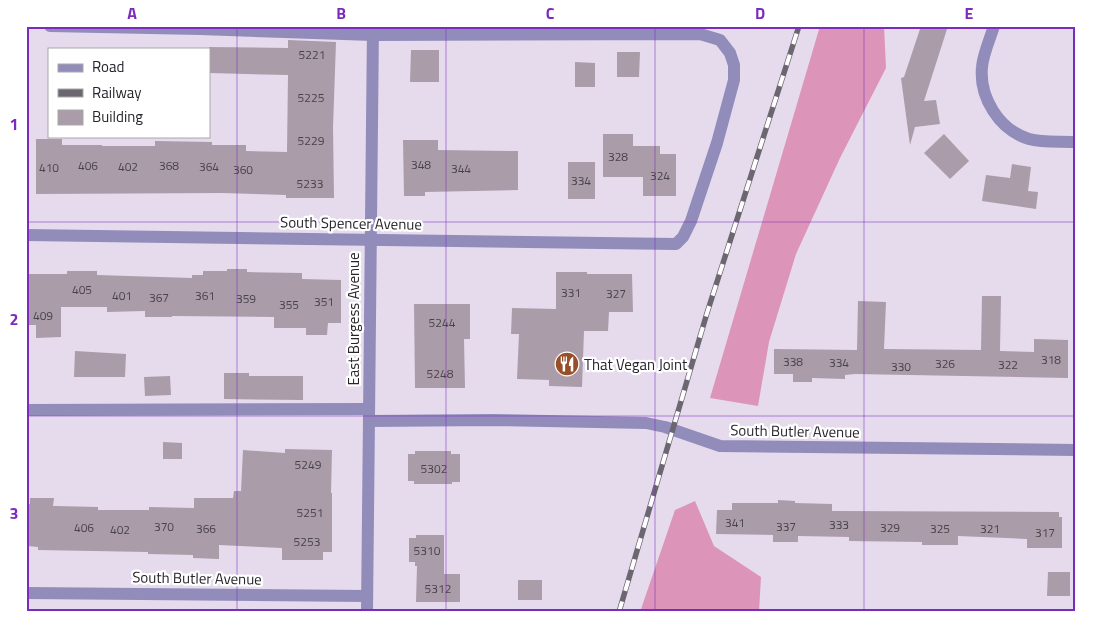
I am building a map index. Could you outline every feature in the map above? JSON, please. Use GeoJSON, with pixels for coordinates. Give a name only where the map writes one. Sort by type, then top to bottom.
{"type":"FeatureCollection","features":[{"type":"Feature","properties":{"kind":"street"},"geometry":{"type":"LineString","coordinates":[[50,26],[373,30]]}},
{"type":"Feature","properties":{"kind":"street"},"geometry":{"type":"LineString","coordinates":[[994,26],[982,64],[981,75],[986,95],[994,114],[1008,128],[1026,138],[1038,141],[1075,142]]}},
{"type":"Feature","properties":{"kind":"street","name":"East Burgess Avenue"},"geometry":{"type":"LineString","coordinates":[[367,612],[373,30]]}},
{"type":"Feature","properties":{"kind":"street","name":"South Spencer Avenue"},"geometry":{"type":"LineString","coordinates":[[26,236],[676,244],[683,237],[691,221],[717,143],[734,80],[734,65],[730,53],[720,40],[700,34],[594,35],[373,30]]}},
{"type":"Feature","properties":{"kind":"street","name":"South Butler Avenue"},"geometry":{"type":"LineString","coordinates":[[26,410],[369,415],[492,420],[646,422],[720,446],[1075,450]]}},
{"type":"Feature","properties":{"kind":"street","name":"South Butler Avenue"},"geometry":{"type":"LineString","coordinates":[[26,593],[367,596]]}},
{"type":"Feature","properties":{"kind":"shaded area"},"geometry":{"type":"Polygon","coordinates":[[[820,26],[884,26],[886,68],[840,158],[796,254],[769,342],[758,406],[710,398],[820,26]]]}},
{"type":"Feature","properties":{"kind":"shaded area"},"geometry":{"type":"Polygon","coordinates":[[[695,501],[714,546],[761,577],[759,612],[640,612],[675,510],[695,501]]]}},
{"type":"Feature","properties":{"kind":"building"},"geometry":{"type":"Polygon","coordinates":[[[921,26],[948,26],[924,101],[936,100],[940,124],[915,127],[910,145],[901,78],[904,77],[921,26]]]}},
{"type":"Feature","properties":{"kind":"building"},"geometry":{"type":"Polygon","coordinates":[[[288,40],[336,42],[333,127],[334,198],[286,198],[286,195],[222,193],[36,194],[36,139],[62,139],[62,145],[102,146],[155,146],[155,141],[212,142],[212,145],[246,145],[246,151],[287,152],[288,75],[210,73],[209,47],[288,48],[288,40]]]}},
{"type":"Feature","properties":{"kind":"building"},"geometry":{"type":"Polygon","coordinates":[[[411,50],[439,50],[439,82],[410,82],[411,50]]]}},
{"type":"Feature","properties":{"kind":"building"},"geometry":{"type":"Polygon","coordinates":[[[617,52],[640,52],[639,77],[617,77],[617,52]]]}},
{"type":"Feature","properties":{"kind":"building"},"geometry":{"type":"Polygon","coordinates":[[[575,62],[595,63],[595,87],[575,87],[575,62]]]}},
{"type":"Feature","properties":{"kind":"building"},"geometry":{"type":"Polygon","coordinates":[[[603,134],[633,134],[633,146],[660,146],[660,154],[676,154],[676,196],[643,196],[643,177],[603,177],[603,134]]]}},
{"type":"Feature","properties":{"kind":"building"},"geometry":{"type":"Polygon","coordinates":[[[944,134],[969,161],[950,179],[924,153],[944,134]]]}},
{"type":"Feature","properties":{"kind":"building"},"geometry":{"type":"Polygon","coordinates":[[[403,140],[438,140],[438,150],[518,151],[518,190],[425,192],[425,196],[404,196],[403,140]]]}},
{"type":"Feature","properties":{"kind":"building"},"geometry":{"type":"Polygon","coordinates":[[[568,162],[595,162],[595,199],[568,199],[568,162]]]}},
{"type":"Feature","properties":{"kind":"building"},"geometry":{"type":"Polygon","coordinates":[[[1012,164],[1031,167],[1028,191],[1038,192],[1036,209],[982,201],[986,175],[1010,178],[1012,164]]]}},
{"type":"Feature","properties":{"kind":"building"},"geometry":{"type":"Polygon","coordinates":[[[227,269],[247,269],[247,272],[302,273],[302,279],[341,280],[341,323],[328,323],[327,335],[306,335],[306,328],[274,328],[274,317],[145,317],[145,311],[107,312],[107,307],[61,307],[61,337],[36,338],[36,325],[26,325],[26,274],[67,274],[67,271],[97,271],[97,275],[192,278],[192,275],[203,275],[203,271],[227,271],[227,269]]]}},
{"type":"Feature","properties":{"kind":"building"},"geometry":{"type":"Polygon","coordinates":[[[556,272],[632,274],[633,312],[609,312],[608,331],[584,331],[582,387],[549,386],[549,380],[517,379],[519,334],[511,334],[512,308],[556,309],[556,272]]]}},
{"type":"Feature","properties":{"kind":"building"},"geometry":{"type":"Polygon","coordinates":[[[982,296],[1001,296],[1000,351],[1034,352],[1034,339],[1068,340],[1068,378],[855,374],[845,375],[845,379],[812,378],[812,382],[793,382],[793,374],[774,374],[774,349],[857,350],[858,301],[886,302],[884,349],[981,350],[982,296]]]}},
{"type":"Feature","properties":{"kind":"building"},"geometry":{"type":"Polygon","coordinates":[[[414,304],[470,304],[470,339],[464,339],[465,388],[415,388],[414,304]]]}},
{"type":"Feature","properties":{"kind":"building"},"geometry":{"type":"Polygon","coordinates":[[[75,351],[126,354],[125,377],[74,377],[75,351]]]}},
{"type":"Feature","properties":{"kind":"building"},"geometry":{"type":"Polygon","coordinates":[[[224,373],[249,373],[249,376],[303,376],[303,400],[224,399],[224,373]]]}},
{"type":"Feature","properties":{"kind":"building"},"geometry":{"type":"Polygon","coordinates":[[[170,376],[171,395],[145,396],[144,377],[170,376]]]}},
{"type":"Feature","properties":{"kind":"building"},"geometry":{"type":"Polygon","coordinates":[[[163,442],[182,443],[182,459],[163,459],[163,442]]]}},
{"type":"Feature","properties":{"kind":"building"},"geometry":{"type":"Polygon","coordinates":[[[285,449],[332,450],[332,552],[323,552],[323,560],[282,560],[282,548],[219,545],[219,559],[193,558],[193,555],[148,554],[148,552],[38,550],[38,547],[27,546],[28,504],[30,504],[30,498],[54,498],[53,506],[98,507],[98,510],[149,510],[149,507],[194,508],[194,498],[233,498],[234,491],[241,491],[243,450],[285,453],[285,449]]]}},
{"type":"Feature","properties":{"kind":"building"},"geometry":{"type":"Polygon","coordinates":[[[415,451],[451,451],[451,454],[460,454],[460,482],[452,482],[452,484],[414,484],[414,481],[408,481],[408,454],[415,454],[415,451]]]}},
{"type":"Feature","properties":{"kind":"building"},"geometry":{"type":"Polygon","coordinates":[[[778,500],[795,501],[795,503],[832,504],[832,511],[1059,512],[1059,517],[1062,517],[1062,548],[1027,548],[1027,539],[958,536],[958,545],[922,545],[922,542],[849,541],[849,537],[798,536],[798,542],[773,542],[773,535],[716,534],[717,510],[732,510],[732,503],[778,503],[778,500]]]}},
{"type":"Feature","properties":{"kind":"building"},"geometry":{"type":"Polygon","coordinates":[[[416,535],[444,535],[444,574],[460,574],[460,602],[416,602],[417,566],[415,566],[415,562],[409,562],[409,538],[416,538],[416,535]]]}},
{"type":"Feature","properties":{"kind":"building"},"geometry":{"type":"Polygon","coordinates":[[[1048,572],[1070,572],[1070,596],[1047,596],[1048,572]]]}},
{"type":"Feature","properties":{"kind":"building"},"geometry":{"type":"Polygon","coordinates":[[[518,580],[542,580],[542,600],[518,600],[518,580]]]}},
{"type":"Feature","properties":{"kind":"railway"},"geometry":{"type":"LineString","coordinates":[[619,612],[707,313],[799,26]]}},
{"type":"Feature","properties":{"kind":"place","name":"That Vegan Joint"},"geometry":{"type":"Point","coordinates":[567,364]}}]}
